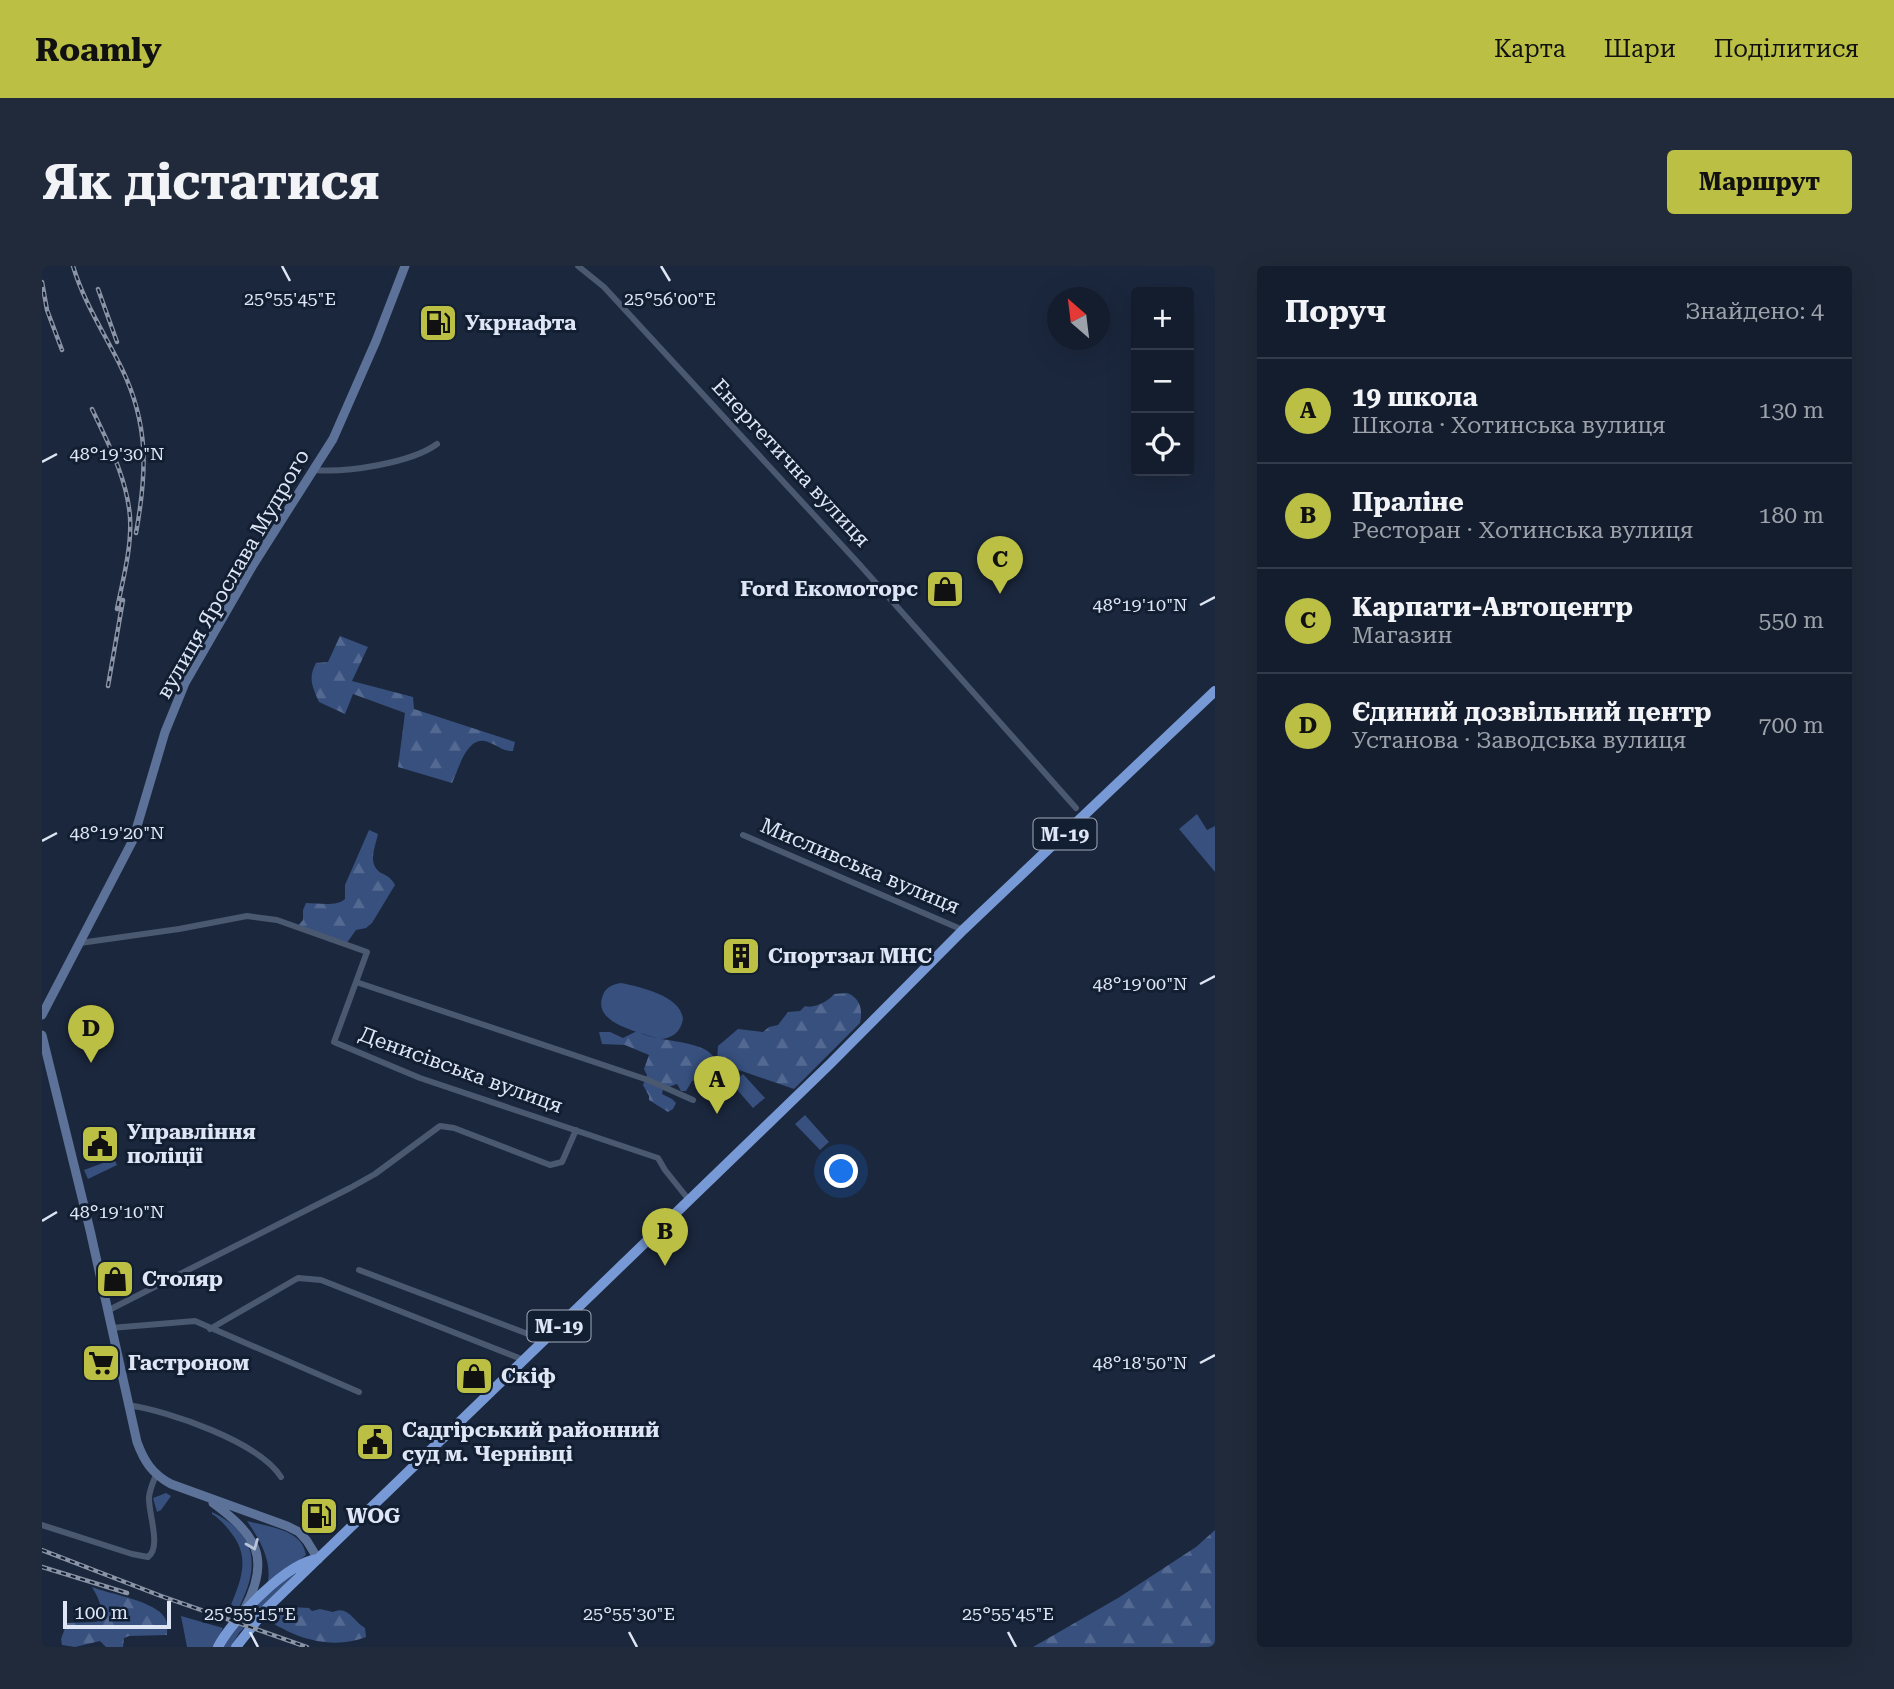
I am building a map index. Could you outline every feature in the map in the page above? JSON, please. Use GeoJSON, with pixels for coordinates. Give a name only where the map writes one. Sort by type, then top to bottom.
{"type":"FeatureCollection","features":[{"type":"Feature","properties":{"kind":"highway","name":"М-19"},"geometry":{"type":"LineString","coordinates":[[236,1647],[266,1609],[830,1064],[1080,813],[1215,691]]}},
{"type":"Feature","properties":{"kind":"highway","name":"М-19"},"geometry":{"type":"LineString","coordinates":[[218,1647],[226,1632],[243,1612],[299,1564],[318,1559]]}},
{"type":"Feature","properties":{"kind":"main road","name":"вулиця Ярослава Мудрого"},"geometry":{"type":"LineString","coordinates":[[42,1015],[133,840],[165,732],[185,683],[253,565],[333,439],[405,266]]}},
{"type":"Feature","properties":{"kind":"main road"},"geometry":{"type":"LineString","coordinates":[[42,1035],[140,1451],[156,1475],[206,1498],[287,1525],[299,1532],[318,1559]]}},
{"type":"Feature","properties":{"kind":"main road"},"geometry":{"type":"LineString","coordinates":[[206,1498],[243,1527],[257,1553],[256,1579],[243,1612]]}},
{"type":"Feature","properties":{"kind":"street","name":"Енергетична вулиця"},"geometry":{"type":"LineString","coordinates":[[578,266],[604,287],[860,565],[1080,813]]}},
{"type":"Feature","properties":{"kind":"street"},"geometry":{"type":"LineString","coordinates":[[314,470],[330,471],[374,465],[416,454],[437,443]]}},
{"type":"Feature","properties":{"kind":"street","name":"Мисливська вулиця"},"geometry":{"type":"LineString","coordinates":[[743,835],[964,930]]}},
{"type":"Feature","properties":{"kind":"street","name":"Денисівська вулиця"},"geometry":{"type":"LineString","coordinates":[[80,943],[247,916],[277,920],[367,952],[334,1042],[420,1078],[658,1158],[690,1200]]}},
{"type":"Feature","properties":{"kind":"street"},"geometry":{"type":"LineString","coordinates":[[356,982],[648,1080],[692,1100]]}},
{"type":"Feature","properties":{"kind":"street"},"geometry":{"type":"LineString","coordinates":[[107,1311],[350,1188],[377,1172],[440,1126],[454,1128],[550,1166],[562,1162],[576,1130]]}},
{"type":"Feature","properties":{"kind":"street"},"geometry":{"type":"LineString","coordinates":[[359,1270],[544,1340]]}},
{"type":"Feature","properties":{"kind":"street"},"geometry":{"type":"LineString","coordinates":[[210,1329],[298,1278],[309,1278],[321,1280],[524,1360]]}},
{"type":"Feature","properties":{"kind":"street"},"geometry":{"type":"LineString","coordinates":[[111,1328],[195,1321],[359,1392]]}},
{"type":"Feature","properties":{"kind":"street"},"geometry":{"type":"LineString","coordinates":[[128,1405],[189,1422],[252,1449],[274,1466],[281,1477]]}},
{"type":"Feature","properties":{"kind":"street"},"geometry":{"type":"LineString","coordinates":[[42,1525],[148,1557],[155,1547],[149,1498],[156,1475]]}},
{"type":"Feature","properties":{"kind":"green space"},"geometry":{"type":"Polygon","coordinates":[[[340,636],[368,647],[352,681],[413,697],[414,709],[515,742],[513,751],[488,742],[474,743],[465,754],[452,783],[398,767],[405,713],[353,694],[345,714],[319,702],[314,691],[312,673],[316,663],[328,662],[340,636]]]}},
{"type":"Feature","properties":{"kind":"green space"},"geometry":{"type":"Polygon","coordinates":[[[1197,814],[1207,830],[1215,826],[1215,872],[1179,829],[1197,814]]]}},
{"type":"Feature","properties":{"kind":"green space"},"geometry":{"type":"Polygon","coordinates":[[[369,830],[378,834],[373,855],[374,865],[395,885],[372,923],[366,928],[356,930],[346,944],[297,927],[303,920],[306,903],[332,904],[345,899],[345,885],[369,830]]]}},
{"type":"Feature","properties":{"kind":"green space"},"geometry":{"type":"Polygon","coordinates":[[[621,983],[659,994],[675,1004],[683,1019],[678,1031],[672,1036],[659,1039],[630,1030],[611,1020],[601,1005],[603,995],[610,986],[621,983]]]}},
{"type":"Feature","properties":{"kind":"green space"},"geometry":{"type":"Polygon","coordinates":[[[847,993],[860,1005],[860,1023],[794,1089],[739,1070],[727,1069],[717,1061],[718,1046],[738,1029],[763,1032],[778,1025],[788,1012],[821,1004],[834,994],[847,993]]]}},
{"type":"Feature","properties":{"kind":"green space"},"geometry":{"type":"Polygon","coordinates":[[[637,1031],[705,1049],[713,1056],[717,1067],[713,1083],[707,1079],[692,1081],[686,1091],[681,1091],[677,1084],[663,1089],[662,1094],[676,1103],[668,1112],[649,1100],[643,1085],[647,1075],[644,1069],[649,1055],[625,1045],[602,1044],[599,1032],[610,1032],[623,1038],[637,1031]]]}},
{"type":"Feature","properties":{"kind":"green space"},"geometry":{"type":"Polygon","coordinates":[[[743,1074],[765,1098],[753,1108],[732,1084],[743,1074]]]}},
{"type":"Feature","properties":{"kind":"green space"},"geometry":{"type":"Polygon","coordinates":[[[805,1115],[829,1142],[820,1150],[795,1124],[805,1115]]]}},
{"type":"Feature","properties":{"kind":"green space"},"geometry":{"type":"Polygon","coordinates":[[[112,1154],[117,1165],[88,1179],[84,1170],[103,1163],[101,1157],[112,1154]]]}},
{"type":"Feature","properties":{"kind":"green space"},"geometry":{"type":"Polygon","coordinates":[[[166,1493],[171,1496],[157,1512],[153,1498],[166,1493]]]}},
{"type":"Feature","properties":{"kind":"green space"},"geometry":{"type":"Polygon","coordinates":[[[212,1512],[240,1532],[248,1544],[251,1556],[249,1584],[235,1615],[228,1612],[242,1573],[241,1553],[232,1534],[212,1512]]]}},
{"type":"Feature","properties":{"kind":"green space"},"geometry":{"type":"Polygon","coordinates":[[[247,1521],[291,1534],[303,1546],[306,1555],[267,1587],[267,1561],[247,1521]]]}},
{"type":"Feature","properties":{"kind":"green space"},"geometry":{"type":"Polygon","coordinates":[[[1215,1530],[1215,1647],[1033,1647],[1118,1598],[1196,1547],[1215,1530]]]}},
{"type":"Feature","properties":{"kind":"green space"},"geometry":{"type":"Polygon","coordinates":[[[302,1566],[239,1633],[231,1647],[223,1647],[249,1613],[302,1566]]]}},
{"type":"Feature","properties":{"kind":"green space"},"geometry":{"type":"Polygon","coordinates":[[[92,1587],[132,1599],[160,1612],[167,1624],[167,1635],[129,1636],[124,1638],[123,1647],[106,1647],[100,1641],[75,1647],[62,1645],[61,1639],[67,1623],[97,1622],[101,1613],[100,1604],[92,1587]]]}},
{"type":"Feature","properties":{"kind":"green space"},"geometry":{"type":"Polygon","coordinates":[[[291,1607],[309,1608],[312,1611],[320,1609],[347,1612],[365,1628],[366,1637],[337,1643],[316,1641],[287,1631],[269,1618],[274,1613],[291,1607]]]}},
{"type":"Feature","properties":{"kind":"green space"},"geometry":{"type":"Polygon","coordinates":[[[181,1616],[223,1628],[214,1647],[187,1647],[181,1616]]]}},
{"type":"Feature","properties":{"kind":"railway"},"geometry":{"type":"LineString","coordinates":[[73,266],[89,306],[122,369],[137,410],[144,469],[136,533]]}},
{"type":"Feature","properties":{"kind":"railway"},"geometry":{"type":"LineString","coordinates":[[42,282],[47,310],[62,350]]}},
{"type":"Feature","properties":{"kind":"railway"},"geometry":{"type":"LineString","coordinates":[[98,289],[117,342]]}},
{"type":"Feature","properties":{"kind":"railway"},"geometry":{"type":"LineString","coordinates":[[92,409],[121,475],[130,517],[128,551],[117,609]]}},
{"type":"Feature","properties":{"kind":"railway"},"geometry":{"type":"LineString","coordinates":[[108,686],[123,600]]}},
{"type":"Feature","properties":{"kind":"railway"},"geometry":{"type":"LineString","coordinates":[[42,1550],[161,1596],[307,1647]]}},
{"type":"Feature","properties":{"kind":"railway"},"geometry":{"type":"LineString","coordinates":[[42,1567],[127,1593]]}},
{"type":"Feature","properties":{"kind":"place","name":"Укрнафта"},"geometry":{"type":"Point","coordinates":[438,323]}},
{"type":"Feature","properties":{"kind":"place","name":"Ford Екомоторс"},"geometry":{"type":"Point","coordinates":[945,589]}},
{"type":"Feature","properties":{"kind":"place","name":"Карпати-Автоцентр"},"geometry":{"type":"Point","coordinates":[1000,594]}},
{"type":"Feature","properties":{"kind":"place","name":"Спортзал МНС"},"geometry":{"type":"Point","coordinates":[741,956]}},
{"type":"Feature","properties":{"kind":"place","name":"Єдиний дозвільний центр"},"geometry":{"type":"Point","coordinates":[91,1063]}},
{"type":"Feature","properties":{"kind":"place","name":"19 школа"},"geometry":{"type":"Point","coordinates":[717,1114]}},
{"type":"Feature","properties":{"kind":"place","name":"Управління поліції"},"geometry":{"type":"Point","coordinates":[100,1144]}},
{"type":"Feature","properties":{"kind":"place","name":"Праліне"},"geometry":{"type":"Point","coordinates":[665,1266]}},
{"type":"Feature","properties":{"kind":"place","name":"Столяр"},"geometry":{"type":"Point","coordinates":[115,1279]}},
{"type":"Feature","properties":{"kind":"place","name":"Гастроном"},"geometry":{"type":"Point","coordinates":[101,1363]}},
{"type":"Feature","properties":{"kind":"place","name":"Скіф"},"geometry":{"type":"Point","coordinates":[474,1376]}},
{"type":"Feature","properties":{"kind":"place","name":"Садгірський районний суд м. Чернівці"},"geometry":{"type":"Point","coordinates":[375,1442]}},
{"type":"Feature","properties":{"kind":"place","name":"WOG"},"geometry":{"type":"Point","coordinates":[319,1516]}}]}
